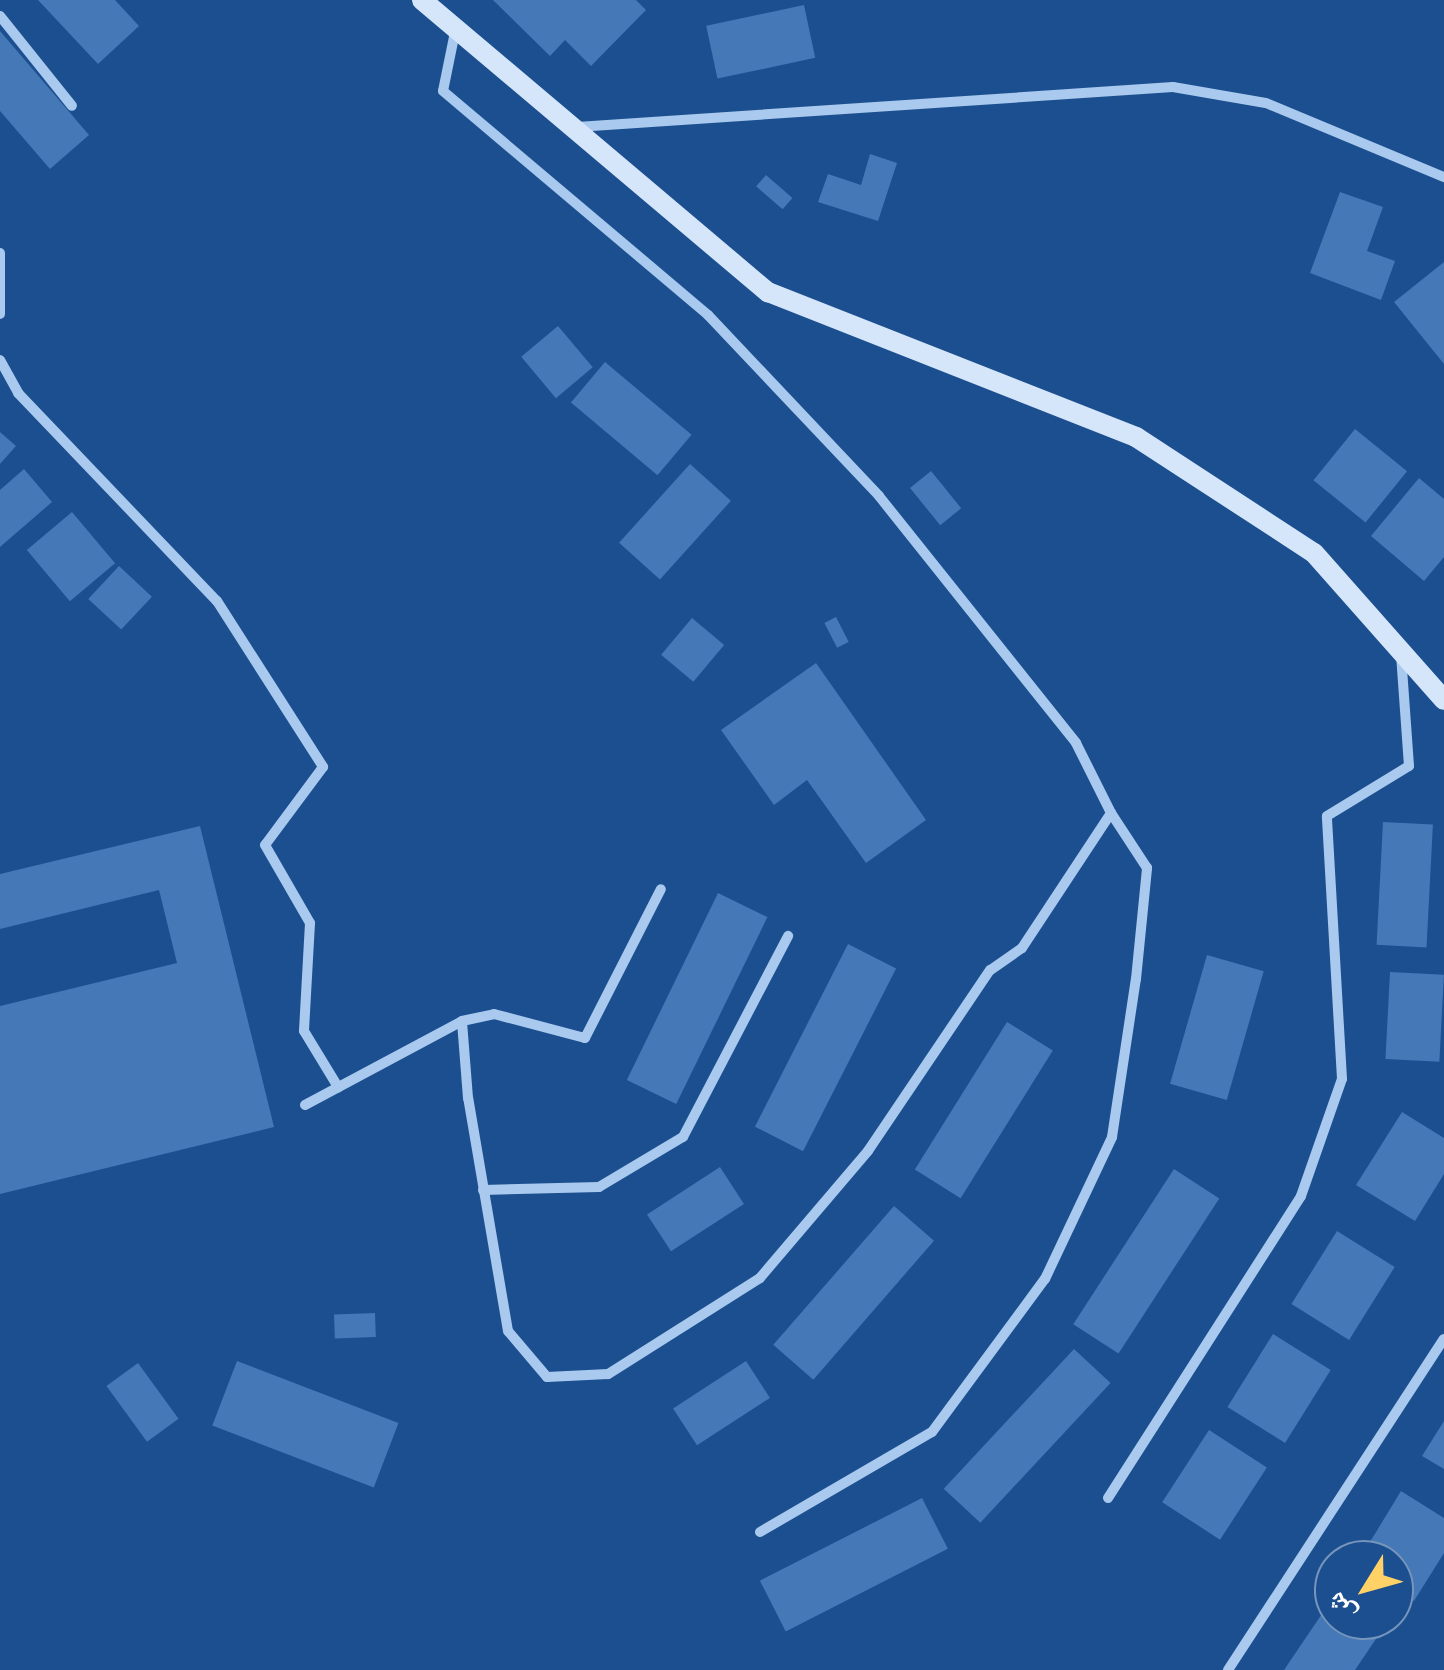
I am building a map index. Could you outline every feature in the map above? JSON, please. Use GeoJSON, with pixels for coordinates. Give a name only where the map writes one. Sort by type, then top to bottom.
{"type":"FeatureCollection","features":[{"type":"Feature","properties":{"kind":"street"},"geometry":{"type":"LineString","coordinates":[[422,0],[768,292],[1136,437],[1314,553],[1401,643],[1444,700]]}},
{"type":"Feature","properties":{"kind":"street"},"geometry":{"type":"LineString","coordinates":[[0,16],[72,106]]}},
{"type":"Feature","properties":{"kind":"street"},"geometry":{"type":"LineString","coordinates":[[456,32],[443,90],[708,315],[880,496],[1076,743],[1111,813],[1147,868],[1136,979],[1112,1137],[1045,1278],[932,1432],[760,1532]]}},
{"type":"Feature","properties":{"kind":"street"},"geometry":{"type":"LineString","coordinates":[[571,127],[1173,87],[1266,103],[1444,178]]}},
{"type":"Feature","properties":{"kind":"street"},"geometry":{"type":"LineString","coordinates":[[0,253],[0,314]]}},
{"type":"Feature","properties":{"kind":"street"},"geometry":{"type":"LineString","coordinates":[[0,360],[18,393],[217,602],[323,767],[265,845],[310,923],[304,1030],[338,1087]]}},
{"type":"Feature","properties":{"kind":"street"},"geometry":{"type":"LineString","coordinates":[[1108,1498],[1301,1196],[1342,1078],[1327,816],[1409,766],[1401,643]]}},
{"type":"Feature","properties":{"kind":"street"},"geometry":{"type":"LineString","coordinates":[[462,1021],[483,1190],[508,1331],[547,1377],[608,1374],[760,1278],[868,1151],[990,970],[1022,948],[1111,813]]}},
{"type":"Feature","properties":{"kind":"street"},"geometry":{"type":"LineString","coordinates":[[305,1105],[462,1021],[494,1014],[586,1038],[661,888]]}},
{"type":"Feature","properties":{"kind":"street"},"geometry":{"type":"LineString","coordinates":[[483,1190],[599,1187],[683,1137],[788,936]]}},
{"type":"Feature","properties":{"kind":"street"},"geometry":{"type":"LineString","coordinates":[[1228,1670],[1444,1338]]}},
{"type":"Feature","properties":{"kind":"building"},"geometry":{"type":"Polygon","coordinates":[[[38,0],[115,0],[139,26],[98,64],[38,0]]]}},
{"type":"Feature","properties":{"kind":"building"},"geometry":{"type":"Polygon","coordinates":[[[493,0],[636,0],[646,10],[591,66],[565,40],[550,56],[493,0]]]}},
{"type":"Feature","properties":{"kind":"building"},"geometry":{"type":"Polygon","coordinates":[[[804,5],[815,58],[717,79],[706,26],[804,5]]]}},
{"type":"Feature","properties":{"kind":"building"},"geometry":{"type":"Polygon","coordinates":[[[0,31],[89,135],[50,169],[0,111],[0,31]]]}},
{"type":"Feature","properties":{"kind":"building"},"geometry":{"type":"Polygon","coordinates":[[[870,154],[897,163],[878,221],[818,202],[828,174],[861,185],[870,154]]]}},
{"type":"Feature","properties":{"kind":"building"},"geometry":{"type":"Polygon","coordinates":[[[766,175],[792,198],[783,209],[756,186],[766,175]]]}},
{"type":"Feature","properties":{"kind":"building"},"geometry":{"type":"Polygon","coordinates":[[[1340,192],[1383,207],[1367,251],[1395,261],[1381,300],[1310,273],[1340,192]]]}},
{"type":"Feature","properties":{"kind":"building"},"geometry":{"type":"Polygon","coordinates":[[[1444,262],[1444,364],[1394,302],[1444,262]]]}},
{"type":"Feature","properties":{"kind":"building"},"geometry":{"type":"Polygon","coordinates":[[[558,326],[593,367],[556,398],[521,357],[558,326]]]}},
{"type":"Feature","properties":{"kind":"building"},"geometry":{"type":"Polygon","coordinates":[[[605,362],[692,435],[657,475],[571,403],[605,362]]]}},
{"type":"Feature","properties":{"kind":"building"},"geometry":{"type":"Polygon","coordinates":[[[1355,429],[1407,471],[1366,522],[1313,480],[1355,429]]]}},
{"type":"Feature","properties":{"kind":"building"},"geometry":{"type":"Polygon","coordinates":[[[0,432],[16,446],[0,464],[0,432]]]}},
{"type":"Feature","properties":{"kind":"building"},"geometry":{"type":"Polygon","coordinates":[[[690,464],[731,501],[660,580],[619,543],[690,464]]]}},
{"type":"Feature","properties":{"kind":"building"},"geometry":{"type":"Polygon","coordinates":[[[24,469],[52,502],[0,547],[0,490],[24,469]]]}},
{"type":"Feature","properties":{"kind":"building"},"geometry":{"type":"Polygon","coordinates":[[[931,471],[961,508],[940,525],[910,488],[931,471]]]}},
{"type":"Feature","properties":{"kind":"building"},"geometry":{"type":"Polygon","coordinates":[[[1419,478],[1444,499],[1444,557],[1424,581],[1371,536],[1419,478]]]}},
{"type":"Feature","properties":{"kind":"building"},"geometry":{"type":"Polygon","coordinates":[[[72,512],[115,563],[70,601],[27,550],[72,512]]]}},
{"type":"Feature","properties":{"kind":"building"},"geometry":{"type":"Polygon","coordinates":[[[119,566],[152,597],[121,630],[88,599],[119,566]]]}},
{"type":"Feature","properties":{"kind":"building"},"geometry":{"type":"Polygon","coordinates":[[[836,617],[849,642],[837,648],[824,623],[836,617]]]}},
{"type":"Feature","properties":{"kind":"building"},"geometry":{"type":"Polygon","coordinates":[[[692,618],[724,645],[693,682],[661,655],[692,618]]]}},
{"type":"Feature","properties":{"kind":"building"},"geometry":{"type":"Polygon","coordinates":[[[816,663],[926,820],[866,863],[807,780],[774,805],[721,730],[816,663]]]}},
{"type":"Feature","properties":{"kind":"building"},"geometry":{"type":"Polygon","coordinates":[[[1383,822],[1433,825],[1426,947],[1377,945],[1383,822]]]}},
{"type":"Feature","properties":{"kind":"building"},"geometry":{"type":"Polygon","coordinates":[[[200,826],[274,1127],[0,1194],[0,1006],[177,963],[159,890],[0,929],[0,874],[200,826]]]}},
{"type":"Feature","properties":{"kind":"building"},"geometry":{"type":"Polygon","coordinates":[[[718,893],[767,917],[676,1104],[627,1080],[718,893]]]}},
{"type":"Feature","properties":{"kind":"building"},"geometry":{"type":"Polygon","coordinates":[[[848,944],[896,969],[803,1151],[755,1127],[848,944]]]}},
{"type":"Feature","properties":{"kind":"building"},"geometry":{"type":"Polygon","coordinates":[[[1207,955],[1264,971],[1227,1100],[1170,1084],[1207,955]]]}},
{"type":"Feature","properties":{"kind":"building"},"geometry":{"type":"Polygon","coordinates":[[[1390,972],[1444,975],[1439,1062],[1385,1059],[1390,972]]]}},
{"type":"Feature","properties":{"kind":"building"},"geometry":{"type":"Polygon","coordinates":[[[1007,1022],[1053,1051],[961,1198],[915,1170],[1007,1022]]]}},
{"type":"Feature","properties":{"kind":"building"},"geometry":{"type":"Polygon","coordinates":[[[1402,1112],[1444,1138],[1444,1174],[1415,1221],[1356,1185],[1402,1112]]]}},
{"type":"Feature","properties":{"kind":"building"},"geometry":{"type":"Polygon","coordinates":[[[720,1167],[744,1204],[671,1251],[647,1214],[720,1167]]]}},
{"type":"Feature","properties":{"kind":"building"},"geometry":{"type":"Polygon","coordinates":[[[1174,1169],[1219,1198],[1119,1354],[1073,1324],[1174,1169]]]}},
{"type":"Feature","properties":{"kind":"building"},"geometry":{"type":"Polygon","coordinates":[[[894,1206],[934,1241],[813,1380],[773,1345],[894,1206]]]}},
{"type":"Feature","properties":{"kind":"building"},"geometry":{"type":"Polygon","coordinates":[[[1337,1231],[1395,1267],[1349,1340],[1291,1304],[1337,1231]]]}},
{"type":"Feature","properties":{"kind":"building"},"geometry":{"type":"Polygon","coordinates":[[[375,1313],[376,1337],[335,1338],[334,1314],[375,1313]]]}},
{"type":"Feature","properties":{"kind":"building"},"geometry":{"type":"Polygon","coordinates":[[[1273,1334],[1331,1370],[1285,1443],[1227,1407],[1273,1334]]]}},
{"type":"Feature","properties":{"kind":"building"},"geometry":{"type":"Polygon","coordinates":[[[1074,1349],[1111,1383],[980,1523],[944,1489],[1074,1349]]]}},
{"type":"Feature","properties":{"kind":"building"},"geometry":{"type":"Polygon","coordinates":[[[237,1361],[399,1423],[374,1487],[212,1425],[237,1361]]]}},
{"type":"Feature","properties":{"kind":"building"},"geometry":{"type":"Polygon","coordinates":[[[746,1361],[770,1398],[697,1445],[673,1408],[746,1361]]]}},
{"type":"Feature","properties":{"kind":"building"},"geometry":{"type":"Polygon","coordinates":[[[138,1363],[179,1419],[147,1442],[106,1386],[138,1363]]]}},
{"type":"Feature","properties":{"kind":"building"},"geometry":{"type":"Polygon","coordinates":[[[1444,1421],[1444,1469],[1422,1456],[1444,1421]]]}},
{"type":"Feature","properties":{"kind":"building"},"geometry":{"type":"Polygon","coordinates":[[[1209,1430],[1267,1468],[1220,1540],[1162,1502],[1209,1430]]]}},
{"type":"Feature","properties":{"kind":"building"},"geometry":{"type":"Polygon","coordinates":[[[1401,1491],[1444,1518],[1444,1553],[1414,1601],[1414,1540],[1371,1540],[1401,1491]]]}},
{"type":"Feature","properties":{"kind":"building"},"geometry":{"type":"Polygon","coordinates":[[[922,1498],[948,1549],[786,1631],[760,1581],[922,1498]]]}},
{"type":"Feature","properties":{"kind":"building"},"geometry":{"type":"Polygon","coordinates":[[[1314,1626],[1314,1640],[1375,1640],[1355,1670],[1284,1670],[1314,1626]]]}}]}
